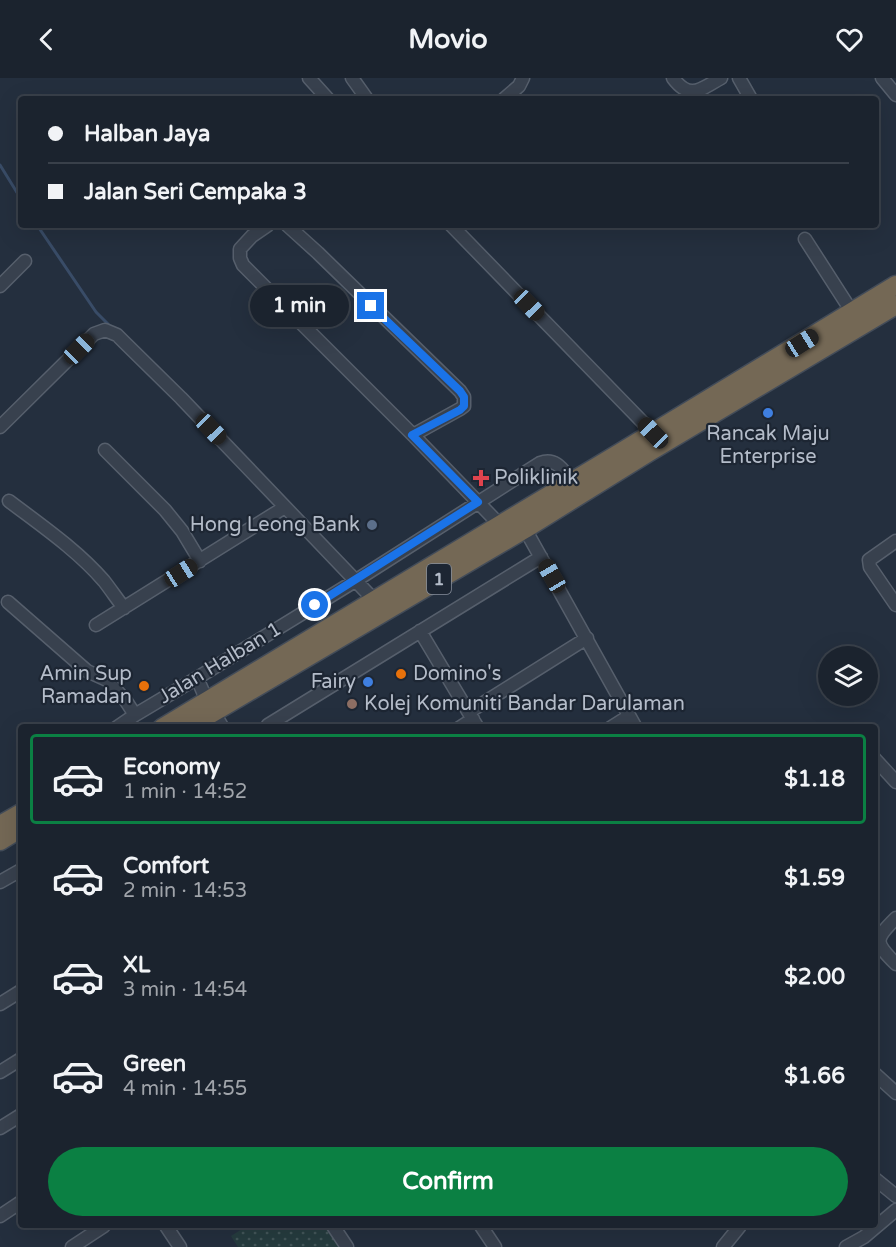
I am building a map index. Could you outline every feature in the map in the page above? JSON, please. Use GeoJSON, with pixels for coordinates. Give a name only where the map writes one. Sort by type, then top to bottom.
{"type":"FeatureCollection","features":[{"type":"Feature","properties":{"kind":"highway","name":"1"},"geometry":{"type":"LineString","coordinates":[[171,724],[210,706],[525,529],[658,439],[896,285]]}},
{"type":"Feature","properties":{"kind":"highway","name":"1"},"geometry":{"type":"LineString","coordinates":[[191,724],[210,706],[375,601],[572,481],[658,439],[896,305]]}},
{"type":"Feature","properties":{"kind":"highway"},"geometry":{"type":"LineString","coordinates":[[0,825],[18,815]]}},
{"type":"Feature","properties":{"kind":"highway"},"geometry":{"type":"LineString","coordinates":[[0,841],[18,830]]}},
{"type":"Feature","properties":{"kind":"street"},"geometry":{"type":"LineString","coordinates":[[309,78],[325,96]]}},
{"type":"Feature","properties":{"kind":"street"},"geometry":{"type":"LineString","coordinates":[[352,78],[365,96]]}},
{"type":"Feature","properties":{"kind":"street"},"geometry":{"type":"LineString","coordinates":[[507,96],[524,78]]}},
{"type":"Feature","properties":{"kind":"street"},"geometry":{"type":"LineString","coordinates":[[673,78],[683,89],[692,91],[722,78]]}},
{"type":"Feature","properties":{"kind":"street"},"geometry":{"type":"LineString","coordinates":[[739,78],[749,96]]}},
{"type":"Feature","properties":{"kind":"street"},"geometry":{"type":"LineString","coordinates":[[882,78],[896,95]]}},
{"type":"Feature","properties":{"kind":"street"},"geometry":{"type":"LineString","coordinates":[[264,228],[240,249],[243,265],[501,526]]}},
{"type":"Feature","properties":{"kind":"street"},"geometry":{"type":"LineString","coordinates":[[291,228],[464,397],[464,406],[460,410],[412,435]]}},
{"type":"Feature","properties":{"kind":"street"},"geometry":{"type":"LineString","coordinates":[[454,228],[658,439]]}},
{"type":"Feature","properties":{"kind":"street"},"geometry":{"type":"LineString","coordinates":[[805,239],[852,312]]}},
{"type":"Feature","properties":{"kind":"street"},"geometry":{"type":"LineString","coordinates":[[0,286],[25,261]]}},
{"type":"Feature","properties":{"kind":"street"},"geometry":{"type":"LineString","coordinates":[[2,423],[94,334],[105,330],[117,335],[181,398],[375,601]]}},
{"type":"Feature","properties":{"kind":"street"},"geometry":{"type":"LineString","coordinates":[[105,450],[165,510],[182,531],[200,561]]}},
{"type":"Feature","properties":{"kind":"street","name":"Jalan Halban 1"},"geometry":{"type":"LineString","coordinates":[[122,724],[546,461],[558,464],[572,481]]}},
{"type":"Feature","properties":{"kind":"street"},"geometry":{"type":"LineString","coordinates":[[9,501],[73,551],[103,581],[124,608]]}},
{"type":"Feature","properties":{"kind":"street"},"geometry":{"type":"LineString","coordinates":[[96,625],[285,507]]}},
{"type":"Feature","properties":{"kind":"street"},"geometry":{"type":"LineString","coordinates":[[525,529],[634,724]]}},
{"type":"Feature","properties":{"kind":"street"},"geometry":{"type":"LineString","coordinates":[[896,541],[869,560],[870,567],[896,605]]}},
{"type":"Feature","properties":{"kind":"street"},"geometry":{"type":"LineString","coordinates":[[270,724],[541,557]]}},
{"type":"Feature","properties":{"kind":"street"},"geometry":{"type":"LineString","coordinates":[[8,602],[87,671],[107,680],[135,715]]}},
{"type":"Feature","properties":{"kind":"street"},"geometry":{"type":"LineString","coordinates":[[420,631],[474,719],[587,638]]}},
{"type":"Feature","properties":{"kind":"street"},"geometry":{"type":"LineString","coordinates":[[197,678],[221,724]]}},
{"type":"Feature","properties":{"kind":"street"},"geometry":{"type":"LineString","coordinates":[[617,724],[630,716]]}},
{"type":"Feature","properties":{"kind":"street"},"geometry":{"type":"LineString","coordinates":[[878,762],[896,782]]}},
{"type":"Feature","properties":{"kind":"street"},"geometry":{"type":"LineString","coordinates":[[0,882],[18,872]]}},
{"type":"Feature","properties":{"kind":"street"},"geometry":{"type":"LineString","coordinates":[[896,918],[880,935],[879,941],[882,950],[896,964]]}},
{"type":"Feature","properties":{"kind":"street"},"geometry":{"type":"LineString","coordinates":[[0,1004],[18,993]]}},
{"type":"Feature","properties":{"kind":"street"},"geometry":{"type":"LineString","coordinates":[[0,1072],[18,1061]]}},
{"type":"Feature","properties":{"kind":"street"},"geometry":{"type":"LineString","coordinates":[[878,1077],[896,1093]]}},
{"type":"Feature","properties":{"kind":"street"},"geometry":{"type":"LineString","coordinates":[[0,1128],[18,1117]]}},
{"type":"Feature","properties":{"kind":"street"},"geometry":{"type":"LineString","coordinates":[[878,1181],[896,1196]]}},
{"type":"Feature","properties":{"kind":"street"},"geometry":{"type":"LineString","coordinates":[[0,1216],[18,1204]]}},
{"type":"Feature","properties":{"kind":"street"},"geometry":{"type":"LineString","coordinates":[[878,1225],[896,1210]]}},
{"type":"Feature","properties":{"kind":"street"},"geometry":{"type":"LineString","coordinates":[[72,1247],[101,1228]]}},
{"type":"Feature","properties":{"kind":"street"},"geometry":{"type":"LineString","coordinates":[[167,1228],[180,1247]]}},
{"type":"Feature","properties":{"kind":"street"},"geometry":{"type":"LineString","coordinates":[[334,1228],[347,1247]]}},
{"type":"Feature","properties":{"kind":"street"},"geometry":{"type":"LineString","coordinates":[[482,1228],[495,1247]]}},
{"type":"Feature","properties":{"kind":"street"},"geometry":{"type":"LineString","coordinates":[[723,1247],[738,1228]]}},
{"type":"Feature","properties":{"kind":"street"},"geometry":{"type":"LineString","coordinates":[[846,1247],[875,1228]]}},
{"type":"Feature","properties":{"kind":"green space"},"geometry":{"type":"Polygon","coordinates":[[[244,1228],[326,1228],[339,1247],[238,1247],[231,1236],[244,1228]]]}},
{"type":"Feature","properties":{"kind":"waterway"},"geometry":{"type":"LineString","coordinates":[[0,165],[18,194]]}},
{"type":"Feature","properties":{"kind":"waterway"},"geometry":{"type":"LineString","coordinates":[[39,228],[96,312],[108,324]]}},
{"type":"Feature","properties":{"kind":"place","name":"Rancak Maju Enterprise"},"geometry":{"type":"Point","coordinates":[768,413]}},
{"type":"Feature","properties":{"kind":"place","name":"Poliklinik"},"geometry":{"type":"Point","coordinates":[481,478]}},
{"type":"Feature","properties":{"kind":"place","name":"Hong Leong Bank"},"geometry":{"type":"Point","coordinates":[372,525]}},
{"type":"Feature","properties":{"kind":"place","name":"Domino's"},"geometry":{"type":"Point","coordinates":[401,674]}},
{"type":"Feature","properties":{"kind":"place","name":"Fairy"},"geometry":{"type":"Point","coordinates":[368,682]}},
{"type":"Feature","properties":{"kind":"place","name":"Amin Sup Ramadan"},"geometry":{"type":"Point","coordinates":[144,686]}},
{"type":"Feature","properties":{"kind":"place","name":"Kolej Komuniti Bandar Darulaman"},"geometry":{"type":"Point","coordinates":[352,704]}},
{"type":"Feature","properties":{"kind":"route"},"geometry":{"type":"LineString","coordinates":[[315,605],[478,502],[412,435],[460,410],[465,403],[464,397],[371,306]]}}]}
